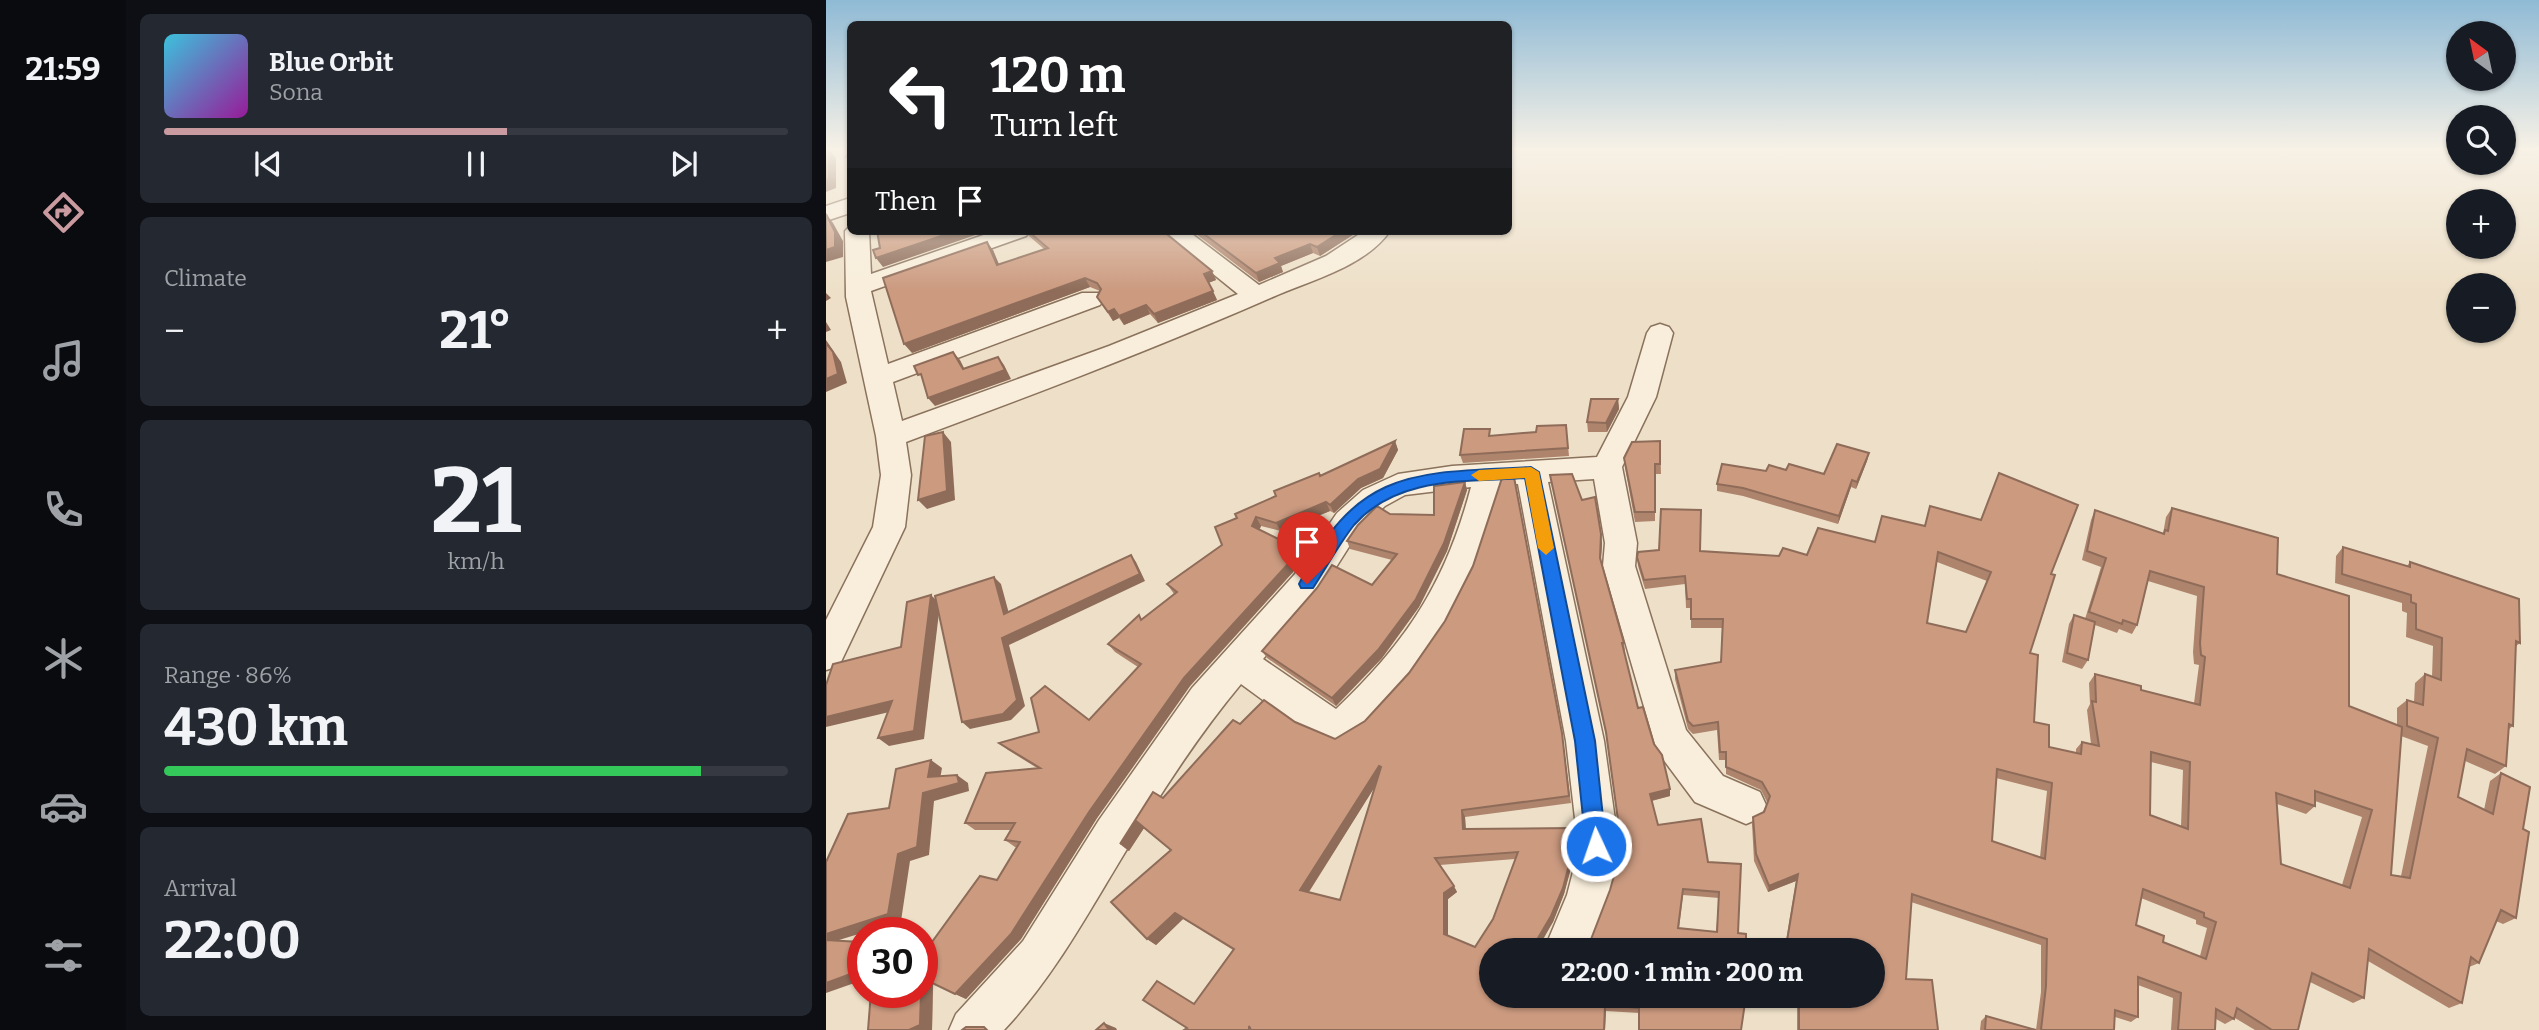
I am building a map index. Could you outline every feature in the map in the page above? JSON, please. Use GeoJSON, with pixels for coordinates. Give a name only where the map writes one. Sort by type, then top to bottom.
{"type":"FeatureCollection","features":[{"type":"Feature","properties":{"kind":"street"},"geometry":{"type":"LineString","coordinates":[[826,214],[847,206]]}},
{"type":"Feature","properties":{"kind":"street"},"geometry":{"type":"LineString","coordinates":[[826,655],[890,527],[896,475],[891,436],[876,378],[859,287],[856,235]]}},
{"type":"Feature","properties":{"kind":"street"},"geometry":{"type":"LineString","coordinates":[[859,287],[1007,235]]}},
{"type":"Feature","properties":{"kind":"street"},"geometry":{"type":"LineString","coordinates":[[1178,235],[1217,262],[1255,295]]}},
{"type":"Feature","properties":{"kind":"street"},"geometry":{"type":"LineString","coordinates":[[891,436],[1202,320],[1304,276],[1361,247],[1374,235]]}},
{"type":"Feature","properties":{"kind":"street"},"geometry":{"type":"LineString","coordinates":[[876,378],[1091,299]]}},
{"type":"Feature","properties":{"kind":"street"},"geometry":{"type":"LineString","coordinates":[[1660,333],[1642,397],[1607,467],[1620,543],[1619,566],[1670,739],[1709,789],[1746,805]]}},
{"type":"Feature","properties":{"kind":"street"},"geometry":{"type":"LineString","coordinates":[[972,1030],[1009,992],[1038,956],[1113,834],[1205,700],[1240,664],[1307,584],[1348,522],[1374,498],[1398,485],[1452,477],[1607,467]]}},
{"type":"Feature","properties":{"kind":"street"},"geometry":{"type":"LineString","coordinates":[[1531,472],[1585,741],[1596,827],[1596,864],[1588,895],[1571,938]]}},
{"type":"Feature","properties":{"kind":"street"},"geometry":{"type":"LineString","coordinates":[[1240,664],[1266,678],[1325,724],[1341,728],[1419,645],[1448,601],[1468,556],[1489,475]]}},
{"type":"Feature","properties":{"kind":"building"},"geometry":{"type":"Polygon","coordinates":[[[826,214],[835,232],[835,247],[826,250],[826,214]]]}},
{"type":"Feature","properties":{"kind":"building"},"geometry":{"type":"Polygon","coordinates":[[[878,235],[944,235],[876,258],[873,250],[880,248],[878,235]]]}},
{"type":"Feature","properties":{"kind":"building"},"geometry":{"type":"Polygon","coordinates":[[[1033,235],[1168,235],[1212,271],[1204,274],[1213,291],[1154,314],[1146,305],[1119,316],[1114,309],[1108,312],[1097,297],[1101,289],[1097,283],[1085,278],[904,344],[883,278],[987,242],[997,265],[1048,248],[1033,235]]]}},
{"type":"Feature","properties":{"kind":"building"},"geometry":{"type":"Polygon","coordinates":[[[1205,235],[1336,235],[1317,247],[1310,244],[1275,258],[1280,263],[1256,273],[1205,235]]]}},
{"type":"Feature","properties":{"kind":"building"},"geometry":{"type":"Polygon","coordinates":[[[826,343],[833,352],[838,374],[826,379],[826,343]]]}},
{"type":"Feature","properties":{"kind":"building"},"geometry":{"type":"Polygon","coordinates":[[[953,352],[963,369],[998,357],[1005,370],[928,398],[921,374],[918,375],[914,366],[953,352]]]}},
{"type":"Feature","properties":{"kind":"building"},"geometry":{"type":"Polygon","coordinates":[[[1591,399],[1618,399],[1606,423],[1587,422],[1591,399]]]}},
{"type":"Feature","properties":{"kind":"building"},"geometry":{"type":"Polygon","coordinates":[[[1566,425],[1568,448],[1460,455],[1464,429],[1490,429],[1489,436],[1536,432],[1537,426],[1566,425]]]}},
{"type":"Feature","properties":{"kind":"building"},"geometry":{"type":"Polygon","coordinates":[[[943,432],[947,491],[918,500],[925,436],[943,432]]]}},
{"type":"Feature","properties":{"kind":"building"},"geometry":{"type":"Polygon","coordinates":[[[1395,441],[1380,469],[1358,479],[1330,505],[1326,502],[1276,523],[1256,517],[1252,526],[1299,549],[1184,678],[1089,812],[1011,934],[955,994],[938,986],[938,934],[980,876],[997,880],[1020,842],[1005,840],[1015,823],[965,823],[986,773],[1040,768],[999,743],[1039,732],[1031,698],[1045,686],[1089,720],[1141,664],[1108,644],[1139,615],[1141,620],[1177,592],[1167,584],[1222,545],[1215,527],[1237,518],[1235,514],[1276,496],[1274,491],[1319,473],[1320,476],[1395,441]]]}},
{"type":"Feature","properties":{"kind":"building"},"geometry":{"type":"Polygon","coordinates":[[[1660,441],[1660,464],[1655,464],[1655,512],[1635,512],[1624,458],[1632,442],[1660,441]]]}},
{"type":"Feature","properties":{"kind":"building"},"geometry":{"type":"Polygon","coordinates":[[[1837,444],[1869,453],[1857,482],[1852,480],[1839,516],[1743,488],[1717,484],[1722,464],[1766,471],[1769,465],[1786,470],[1789,464],[1824,474],[1837,444]]]}},
{"type":"Feature","properties":{"kind":"building"},"geometry":{"type":"Polygon","coordinates":[[[1999,473],[2078,505],[2051,574],[2055,575],[2030,653],[2038,655],[2034,722],[2049,725],[2049,747],[2081,754],[2082,742],[2099,746],[2092,701],[2096,702],[2095,674],[2141,686],[2141,690],[2200,705],[2205,657],[2201,655],[2200,643],[2204,587],[2150,571],[2137,625],[2123,620],[2122,624],[2089,612],[2106,558],[2087,551],[2095,510],[2164,534],[2165,530],[2168,531],[2172,508],[2278,538],[2277,574],[2349,596],[2349,706],[2402,727],[2391,875],[2410,878],[2438,738],[2407,726],[2407,700],[2423,705],[2425,674],[2441,680],[2442,638],[2416,629],[2416,604],[2411,602],[2411,595],[2342,574],[2343,547],[2410,567],[2410,562],[2519,599],[2520,643],[2516,641],[2513,726],[2509,724],[2506,766],[2467,749],[2458,797],[2493,814],[2501,773],[2530,787],[2523,829],[2529,832],[2516,918],[2501,910],[2479,963],[2471,957],[2462,1003],[2369,949],[2364,998],[2312,973],[2298,1030],[2272,1030],[2237,1008],[2234,1019],[2216,1009],[2215,1030],[2178,1030],[2181,993],[2138,977],[2138,1017],[2115,1010],[2114,1030],[2041,1030],[2047,939],[1912,894],[1906,979],[1932,980],[1938,1030],[1799,1030],[1799,1008],[1885,1008],[1885,938],[1787,938],[1798,874],[1769,886],[1756,854],[1753,817],[1764,812],[1770,796],[1762,782],[1726,767],[1726,752],[1720,752],[1718,722],[1693,726],[1688,721],[1675,670],[1721,662],[1723,619],[1691,619],[1691,599],[1687,599],[1685,576],[1644,580],[1638,552],[1659,550],[1661,509],[1701,510],[1700,551],[1779,556],[1783,548],[1807,555],[1818,528],[1875,542],[1882,516],[1925,526],[1930,506],[1981,520],[1999,473]],[[1938,552],[1927,623],[1966,632],[1991,572],[1938,552]],[[2151,752],[2150,815],[2188,829],[2190,762],[2151,752]],[[1997,769],[1992,841],[2045,859],[2052,783],[1997,769]],[[2315,791],[2315,806],[2276,793],[2281,864],[2350,888],[2372,810],[2315,791]],[[2143,889],[2136,925],[2164,936],[2163,942],[2206,959],[2216,922],[2204,917],[2204,913],[2143,889]]]}},
{"type":"Feature","properties":{"kind":"building"},"geometry":{"type":"Polygon","coordinates":[[[1572,474],[1582,500],[1595,497],[1601,534],[1600,558],[1624,643],[1638,708],[1643,707],[1654,744],[1662,755],[1670,789],[1650,794],[1658,825],[1701,819],[1708,862],[1741,864],[1738,933],[1746,934],[1746,938],[1592,938],[1619,858],[1618,820],[1606,732],[1550,475],[1572,474]],[[1683,889],[1678,928],[1717,932],[1719,892],[1683,889]]]}},
{"type":"Feature","properties":{"kind":"building"},"geometry":{"type":"Polygon","coordinates":[[[1514,477],[1562,733],[1569,796],[1462,810],[1463,829],[1572,828],[1571,857],[1563,888],[1538,938],[1481,938],[1493,919],[1518,852],[1435,858],[1454,886],[1444,893],[1444,934],[1475,947],[1479,941],[1479,1008],[1605,1008],[1604,1030],[1251,1030],[1249,1026],[1249,1030],[1184,1030],[1187,1028],[1143,1000],[1157,981],[1194,1004],[1234,949],[1175,913],[1147,939],[1111,902],[1171,850],[1136,821],[1120,844],[1153,792],[1163,798],[1233,720],[1240,724],[1264,700],[1295,722],[1335,739],[1365,721],[1409,673],[1445,621],[1473,566],[1502,478],[1514,477]],[[1379,766],[1300,890],[1340,900],[1381,767],[1379,766]]]}},
{"type":"Feature","properties":{"kind":"building"},"geometry":{"type":"Polygon","coordinates":[[[1465,482],[1444,543],[1416,599],[1378,650],[1332,698],[1262,651],[1317,588],[1332,565],[1372,585],[1397,554],[1347,541],[1377,506],[1390,514],[1434,515],[1434,486],[1465,482]]]}},
{"type":"Feature","properties":{"kind":"building"},"geometry":{"type":"Polygon","coordinates":[[[1131,555],[1140,574],[1002,638],[1017,700],[1003,714],[962,722],[935,596],[994,577],[1004,614],[1131,555]]]}},
{"type":"Feature","properties":{"kind":"building"},"geometry":{"type":"Polygon","coordinates":[[[931,595],[914,731],[878,738],[892,701],[826,717],[826,685],[833,664],[901,647],[907,602],[931,595]]]}},
{"type":"Feature","properties":{"kind":"building"},"geometry":{"type":"Polygon","coordinates":[[[2074,615],[2095,622],[2088,660],[2067,653],[2074,615]]]}},
{"type":"Feature","properties":{"kind":"building"},"geometry":{"type":"Polygon","coordinates":[[[931,760],[928,777],[957,775],[959,783],[923,793],[917,847],[898,854],[888,914],[879,917],[847,917],[847,927],[826,934],[826,862],[848,814],[889,808],[896,769],[931,760]]]}},
{"type":"Feature","properties":{"kind":"building"},"geometry":{"type":"Polygon","coordinates":[[[826,940],[847,941],[847,975],[826,983],[826,940]]]}},
{"type":"Feature","properties":{"kind":"building"},"geometry":{"type":"Polygon","coordinates":[[[870,1008],[921,1008],[920,1025],[909,1030],[868,1030],[870,1008]]]}},
{"type":"Feature","properties":{"kind":"building"},"geometry":{"type":"Polygon","coordinates":[[[1639,1008],[1744,1008],[1741,1030],[1639,1030],[1639,1008]]]}},
{"type":"Feature","properties":{"kind":"building"},"geometry":{"type":"Polygon","coordinates":[[[1986,1016],[2036,1030],[1985,1030],[1986,1016]]]}},
{"type":"Feature","properties":{"kind":"building"},"geometry":{"type":"Polygon","coordinates":[[[1104,1023],[1109,1030],[1096,1030],[1104,1023]]]}},
{"type":"Feature","properties":{"kind":"building"},"geometry":{"type":"Polygon","coordinates":[[[966,1027],[984,1027],[987,1030],[962,1030],[966,1027]]]}},
{"type":"Feature","properties":{"kind":"slow traffic"},"geometry":{"type":"LineString","coordinates":[[1479,475],[1531,472],[1546,548]]}},
{"type":"Feature","properties":{"kind":"route"},"geometry":{"type":"LineString","coordinates":[[1307,584],[1348,522],[1374,498],[1398,485],[1452,477],[1531,472],[1585,741],[1596,846]]}}]}
